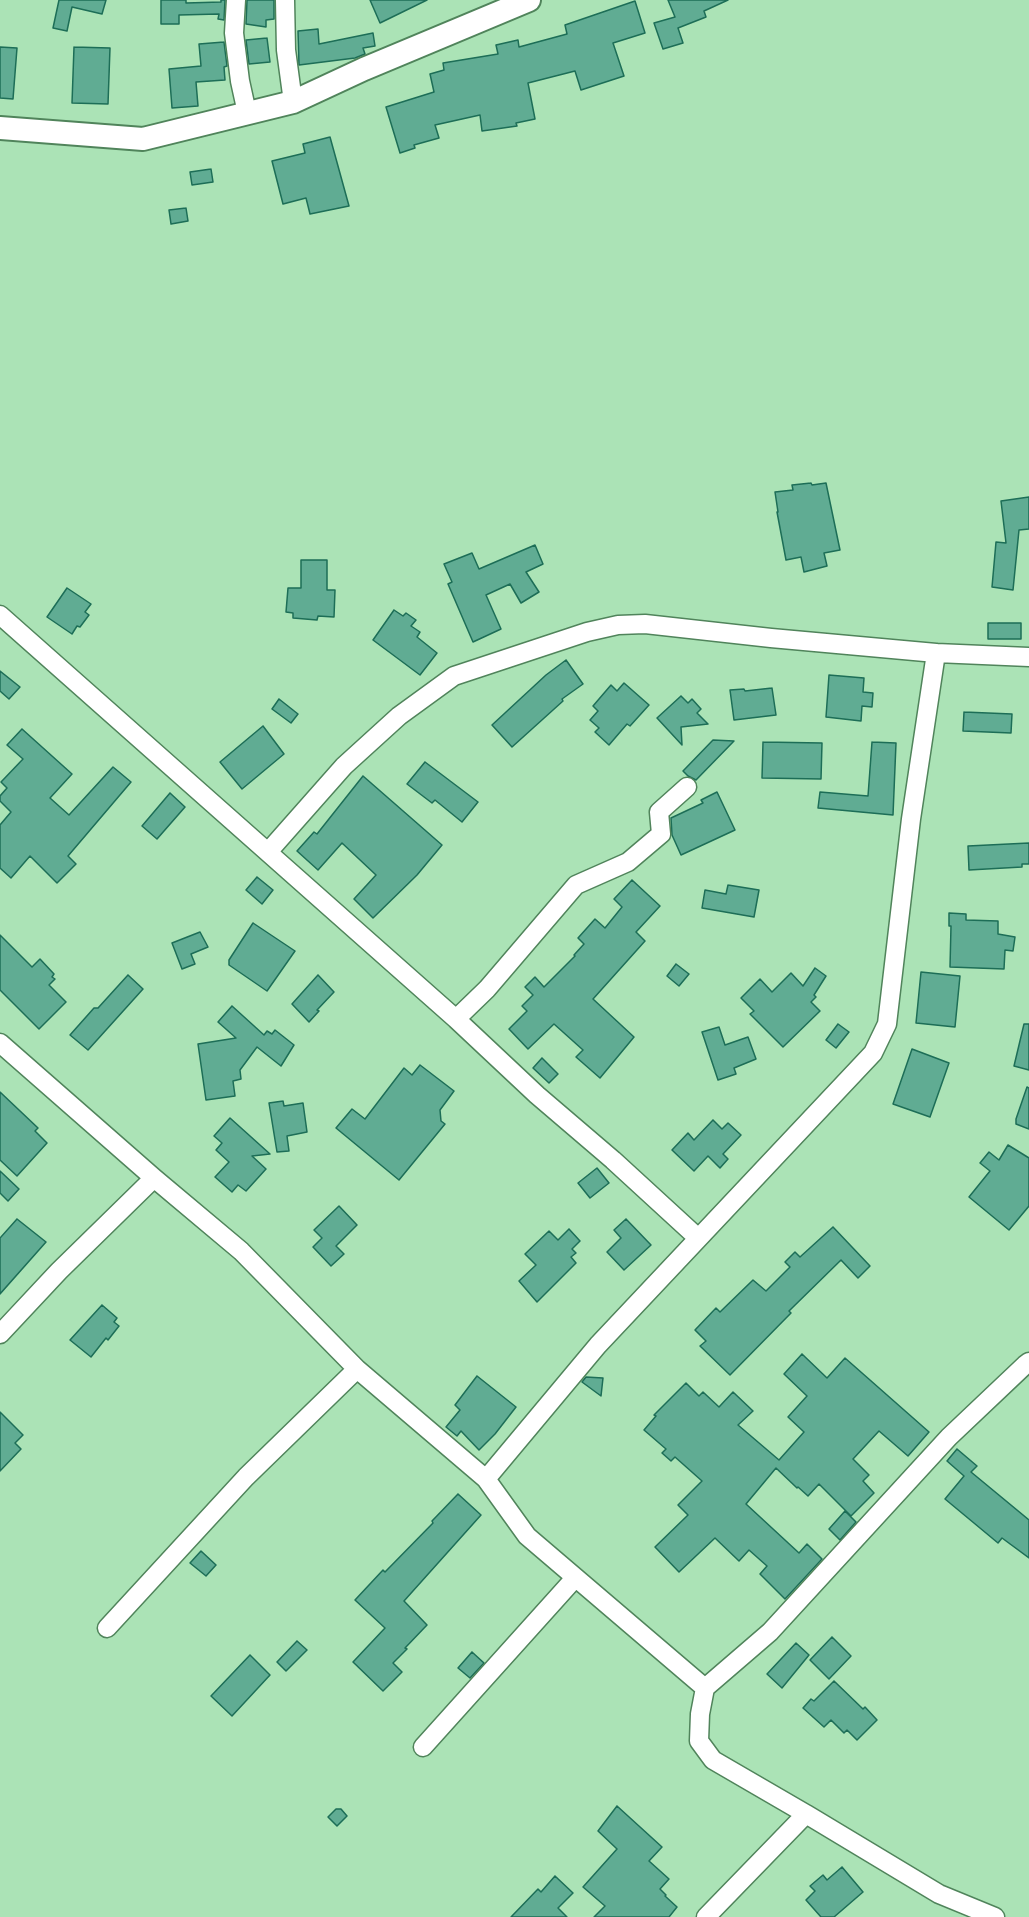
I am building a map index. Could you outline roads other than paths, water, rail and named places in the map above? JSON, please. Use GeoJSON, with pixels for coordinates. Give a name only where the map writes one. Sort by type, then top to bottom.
{"type":"FeatureCollection","features":[{"type":"Feature","properties":{"kind":"street"},"geometry":{"type":"LineString","coordinates":[[236,0],[234,33],[247,113]]}},
{"type":"Feature","properties":{"kind":"street"},"geometry":{"type":"LineString","coordinates":[[285,0],[286,50],[293,102]]}},
{"type":"Feature","properties":{"kind":"street"},"geometry":{"type":"LineString","coordinates":[[0,128],[143,139],[293,102],[364,69],[529,0]]}},
{"type":"Feature","properties":{"kind":"street"},"geometry":{"type":"LineString","coordinates":[[0,615],[456,1019],[537,1095],[613,1160],[698,1238]]}},
{"type":"Feature","properties":{"kind":"street"},"geometry":{"type":"LineString","coordinates":[[268,852],[344,766],[399,717],[454,676],[587,632],[618,625],[645,624],[936,653],[1029,657]]}},
{"type":"Feature","properties":{"kind":"street"},"geometry":{"type":"LineString","coordinates":[[486,1479],[598,1345],[873,1053],[887,1024],[911,819],[936,653]]}},
{"type":"Feature","properties":{"kind":"street"},"geometry":{"type":"LineString","coordinates":[[456,1019],[487,989],[576,885],[628,862],[661,834],[659,812],[687,787]]}},
{"type":"Feature","properties":{"kind":"street"},"geometry":{"type":"LineString","coordinates":[[0,1043],[241,1251],[357,1369],[486,1479],[527,1536],[705,1688]]}},
{"type":"Feature","properties":{"kind":"street"},"geometry":{"type":"LineString","coordinates":[[0,1334],[59,1271],[154,1178]]}},
{"type":"Feature","properties":{"kind":"street"},"geometry":{"type":"LineString","coordinates":[[995,1917],[939,1894],[713,1760],[699,1741],[699,1714],[705,1688],[770,1632],[949,1437],[1029,1362]]}},
{"type":"Feature","properties":{"kind":"street"},"geometry":{"type":"LineString","coordinates":[[107,1628],[246,1477],[357,1369]]}},
{"type":"Feature","properties":{"kind":"street"},"geometry":{"type":"LineString","coordinates":[[423,1747],[575,1578]]}},
{"type":"Feature","properties":{"kind":"street"},"geometry":{"type":"LineString","coordinates":[[706,1917],[806,1814]]}}]}
